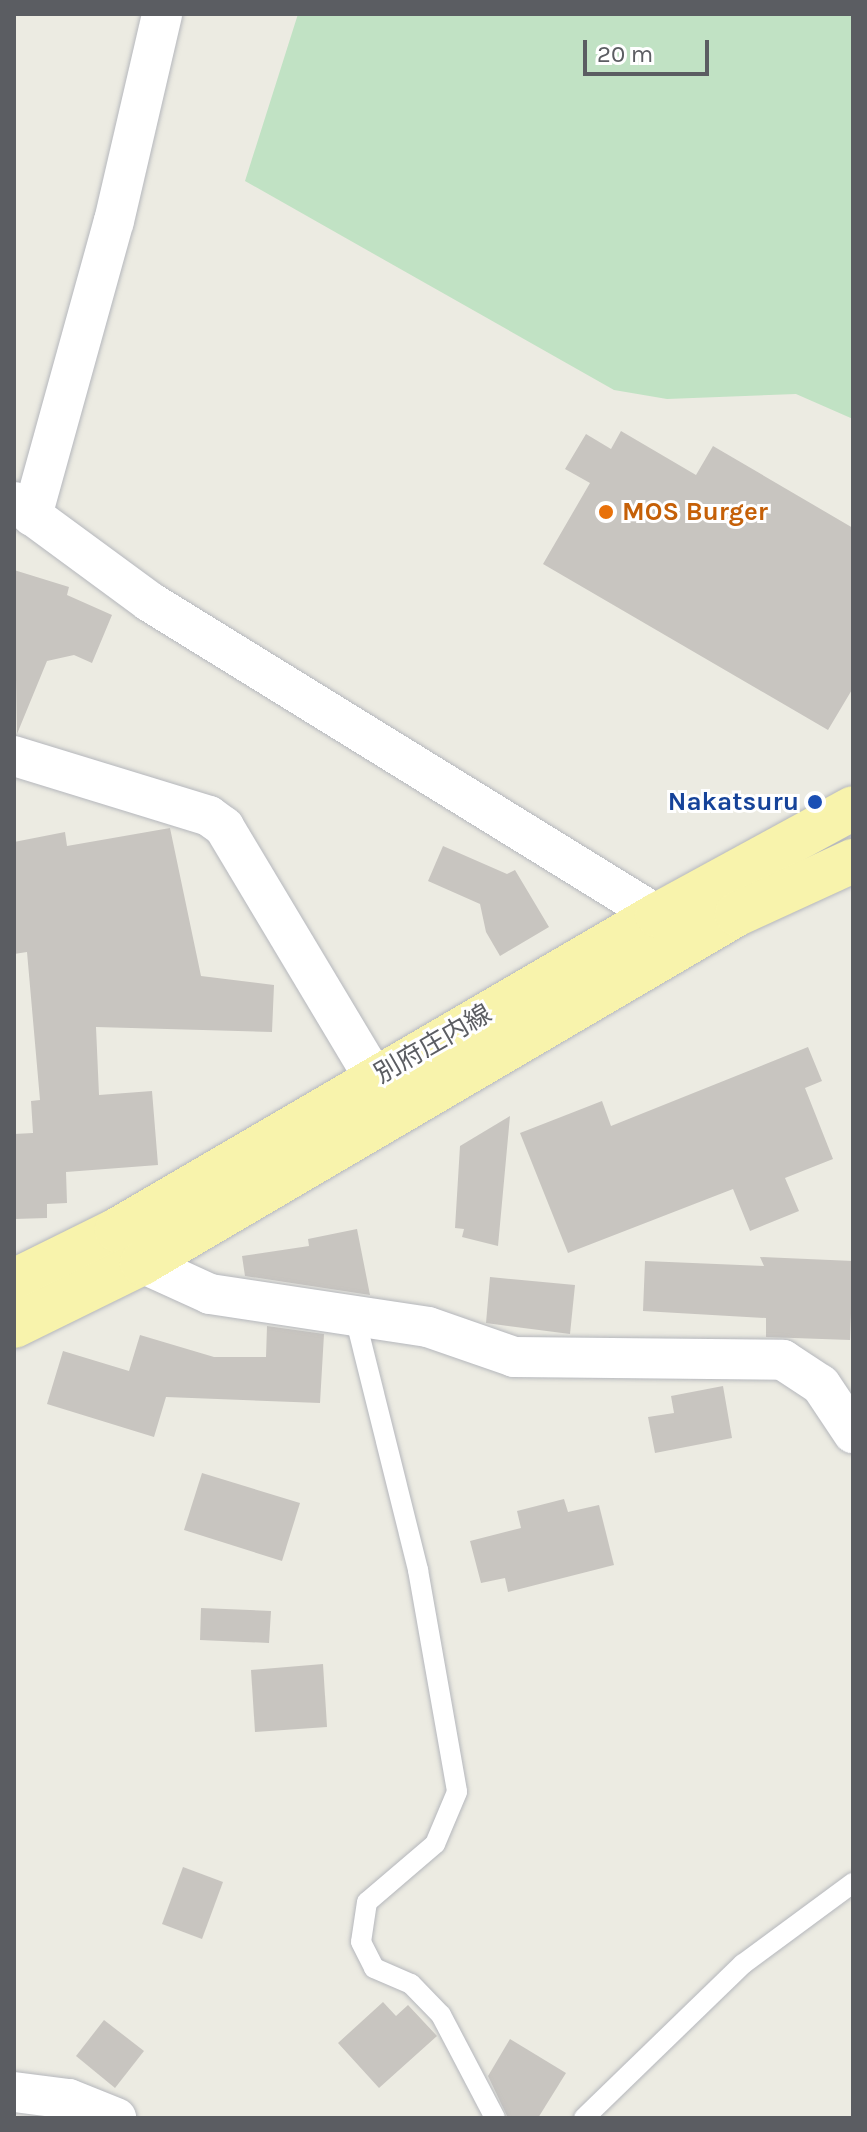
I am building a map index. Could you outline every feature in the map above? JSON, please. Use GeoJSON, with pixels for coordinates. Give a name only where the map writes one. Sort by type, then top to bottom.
{"type":"FeatureCollection","features":[{"type":"Feature","properties":{"kind":"main road","name":"別府庄内線"},"geometry":{"type":"LineString","coordinates":[[14,1281],[117,1230],[657,915],[853,808]]}},
{"type":"Feature","properties":{"kind":"main road","name":"別府庄内線"},"geometry":{"type":"LineString","coordinates":[[14,1326],[142,1263],[723,922],[853,861]]}},
{"type":"Feature","properties":{"kind":"street"},"geometry":{"type":"LineString","coordinates":[[162,14],[114,221],[23,509],[150,602],[657,915]]}},
{"type":"Feature","properties":{"kind":"street"},"geometry":{"type":"LineString","coordinates":[[14,756],[209,816],[224,827],[374,1078]]}},
{"type":"Feature","properties":{"kind":"street"},"geometry":{"type":"LineString","coordinates":[[142,1263],[210,1294],[354,1313],[428,1327],[514,1357],[783,1360],[821,1385],[853,1433]]}},
{"type":"Feature","properties":{"kind":"street"},"geometry":{"type":"LineString","coordinates":[[14,2092],[69,2099],[116,2118]]}},
{"type":"Feature","properties":{"kind":"lane"},"geometry":{"type":"LineString","coordinates":[[354,1313],[418,1570],[457,1792],[435,1844],[367,1902],[361,1942],[374,1968],[411,1984],[441,2015],[495,2118]]}},
{"type":"Feature","properties":{"kind":"lane"},"geometry":{"type":"LineString","coordinates":[[584,2118],[743,1964],[853,1883]]}},
{"type":"Feature","properties":{"kind":"green space"},"geometry":{"type":"Polygon","coordinates":[[[298,14],[853,14],[853,419],[796,394],[667,399],[614,390],[245,181],[298,14]]]}},
{"type":"Feature","properties":{"kind":"building"},"geometry":{"type":"Polygon","coordinates":[[[621,431],[696,475],[713,446],[853,528],[853,688],[828,730],[543,564],[590,483],[565,469],[586,434],[611,449],[621,431]]]}},
{"type":"Feature","properties":{"kind":"building"},"geometry":{"type":"Polygon","coordinates":[[[14,570],[69,587],[67,595],[112,615],[92,663],[74,655],[47,661],[17,734],[14,570]]]}},
{"type":"Feature","properties":{"kind":"building"},"geometry":{"type":"Polygon","coordinates":[[[170,828],[201,976],[274,985],[272,1032],[96,1027],[99,1095],[152,1091],[158,1165],[66,1172],[67,1203],[47,1204],[47,1218],[14,1219],[14,1134],[33,1133],[31,1101],[40,1100],[27,952],[14,954],[14,842],[65,832],[67,846],[170,828]]]}},
{"type":"Feature","properties":{"kind":"building"},"geometry":{"type":"Polygon","coordinates":[[[443,846],[507,874],[515,870],[549,927],[500,956],[486,932],[480,904],[428,881],[443,846]]]}},
{"type":"Feature","properties":{"kind":"building"},"geometry":{"type":"Polygon","coordinates":[[[808,1047],[822,1081],[805,1088],[833,1159],[785,1178],[799,1211],[750,1231],[733,1189],[568,1253],[520,1133],[602,1101],[611,1126],[808,1047]]]}},
{"type":"Feature","properties":{"kind":"building"},"geometry":{"type":"Polygon","coordinates":[[[510,1116],[498,1246],[462,1237],[464,1229],[455,1228],[460,1146],[510,1116]]]}},
{"type":"Feature","properties":{"kind":"building"},"geometry":{"type":"Polygon","coordinates":[[[357,1229],[370,1295],[245,1276],[242,1256],[309,1246],[308,1239],[357,1229]]]}},
{"type":"Feature","properties":{"kind":"building"},"geometry":{"type":"Polygon","coordinates":[[[760,1257],[853,1261],[850,1340],[766,1337],[766,1318],[643,1311],[645,1261],[764,1266],[760,1257]]]}},
{"type":"Feature","properties":{"kind":"building"},"geometry":{"type":"Polygon","coordinates":[[[490,1277],[575,1285],[570,1334],[486,1323],[490,1277]]]}},
{"type":"Feature","properties":{"kind":"building"},"geometry":{"type":"Polygon","coordinates":[[[267,1326],[324,1334],[320,1403],[166,1397],[154,1437],[47,1404],[63,1351],[129,1371],[140,1335],[214,1357],[266,1357],[267,1326]]]}},
{"type":"Feature","properties":{"kind":"building"},"geometry":{"type":"Polygon","coordinates":[[[723,1386],[732,1438],[655,1453],[648,1417],[674,1413],[671,1396],[723,1386]]]}},
{"type":"Feature","properties":{"kind":"building"},"geometry":{"type":"Polygon","coordinates":[[[202,1473],[300,1503],[282,1561],[184,1530],[202,1473]]]}},
{"type":"Feature","properties":{"kind":"building"},"geometry":{"type":"Polygon","coordinates":[[[564,1499],[568,1512],[599,1505],[614,1565],[508,1592],[505,1578],[481,1583],[470,1541],[521,1528],[517,1511],[564,1499]]]}},
{"type":"Feature","properties":{"kind":"building"},"geometry":{"type":"Polygon","coordinates":[[[201,1608],[271,1611],[269,1643],[200,1640],[201,1608]]]}},
{"type":"Feature","properties":{"kind":"building"},"geometry":{"type":"Polygon","coordinates":[[[323,1664],[327,1727],[255,1732],[251,1670],[323,1664]]]}},
{"type":"Feature","properties":{"kind":"building"},"geometry":{"type":"Polygon","coordinates":[[[183,1867],[223,1882],[202,1939],[162,1924],[183,1867]]]}},
{"type":"Feature","properties":{"kind":"building"},"geometry":{"type":"Polygon","coordinates":[[[383,2002],[396,2016],[408,2005],[437,2036],[379,2088],[338,2043],[383,2002]]]}},
{"type":"Feature","properties":{"kind":"building"},"geometry":{"type":"Polygon","coordinates":[[[104,2020],[144,2051],[115,2088],[76,2056],[104,2020]]]}},
{"type":"Feature","properties":{"kind":"building"},"geometry":{"type":"Polygon","coordinates":[[[510,2039],[566,2073],[538,2118],[508,2118],[488,2076],[510,2039]]]}},
{"type":"Feature","properties":{"kind":"place","name":"MOS Burger"},"geometry":{"type":"Point","coordinates":[606,512]}},
{"type":"Feature","properties":{"kind":"place","name":"Nakatsuru"},"geometry":{"type":"Point","coordinates":[815,802]}}]}
